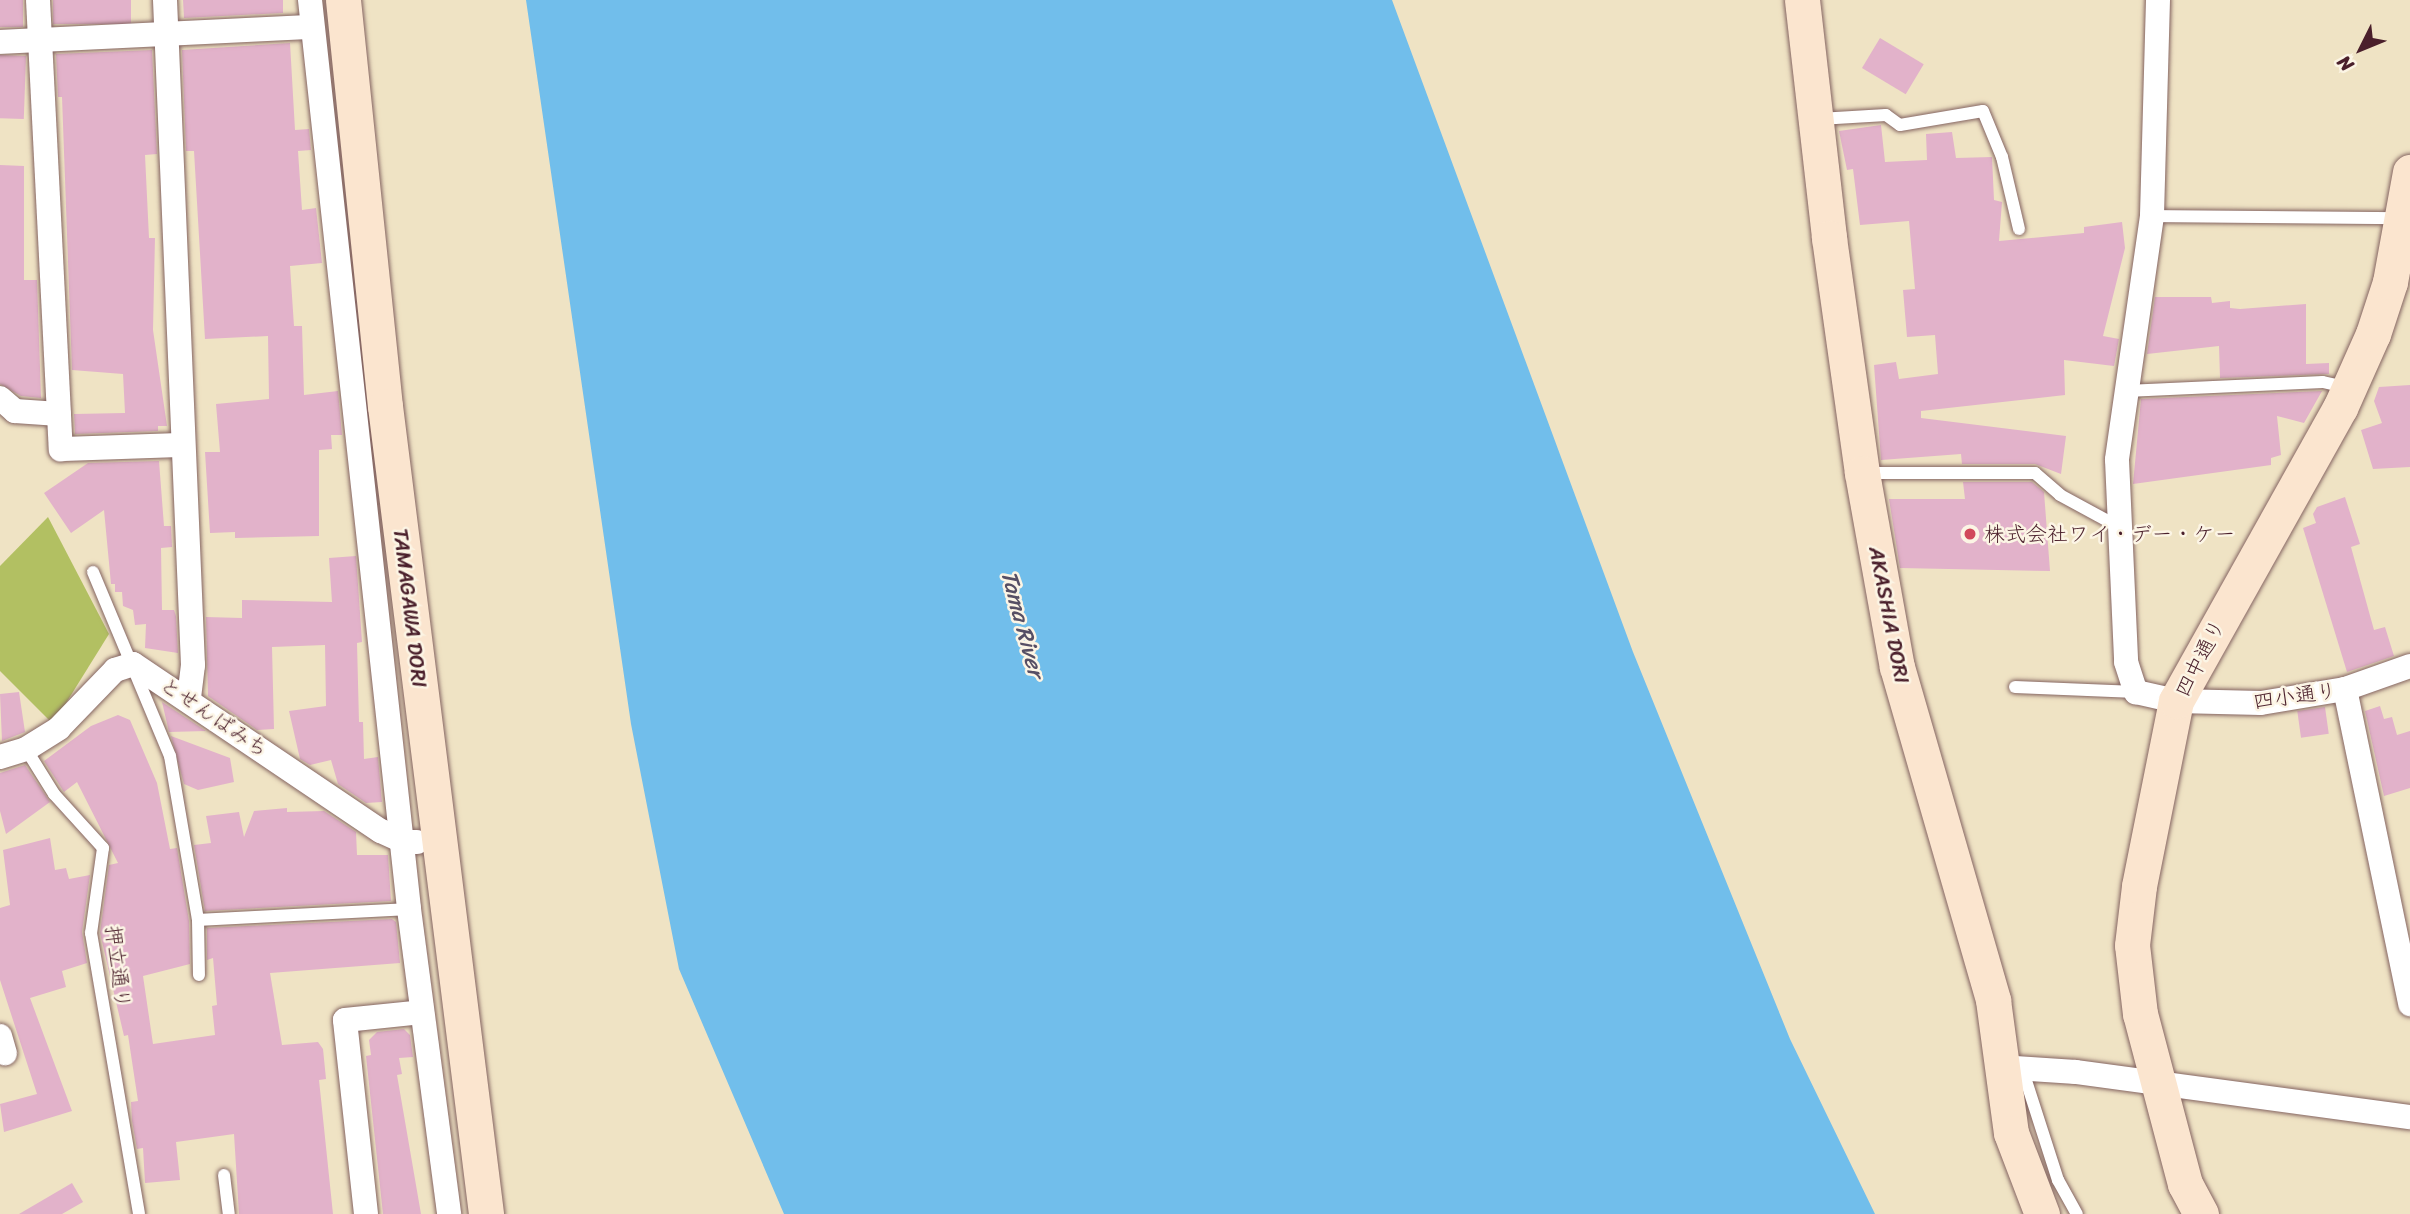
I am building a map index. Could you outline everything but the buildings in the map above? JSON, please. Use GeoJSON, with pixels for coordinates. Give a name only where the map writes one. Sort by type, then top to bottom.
{"type":"FeatureCollection","features":[{"type":"Feature","properties":{"kind":"street"},"geometry":{"type":"LineString","coordinates":[[38,0],[61,449],[182,445]]}},
{"type":"Feature","properties":{"kind":"street"},"geometry":{"type":"LineString","coordinates":[[165,0],[193,665],[189,700]]}},
{"type":"Feature","properties":{"kind":"street"},"geometry":{"type":"LineString","coordinates":[[310,0],[422,841],[409,909],[449,1214]]}},
{"type":"Feature","properties":{"kind":"street","name":"TAMAGAWA DORI"},"geometry":{"type":"LineString","coordinates":[[344,0],[422,841],[486,1214]]}},
{"type":"Feature","properties":{"kind":"street","name":"AKASHIA DORI"},"geometry":{"type":"LineString","coordinates":[[1802,0],[1862,473],[1897,667],[2011,1067],[2011,1133],[2042,1214]]}},
{"type":"Feature","properties":{"kind":"street"},"geometry":{"type":"LineString","coordinates":[[2136,692],[2126,662],[2117,527],[2116,460],[2152,216],[2158,0]]}},
{"type":"Feature","properties":{"kind":"street"},"geometry":{"type":"LineString","coordinates":[[0,42],[312,27]]}},
{"type":"Feature","properties":{"kind":"street","name":"四中通り"},"geometry":{"type":"LineString","coordinates":[[2201,1214],[2185,1184],[2158,1086],[2140,1014],[2132,944],[2176,701],[2349,388],[2390,282],[2410,172]]}},
{"type":"Feature","properties":{"kind":"street"},"geometry":{"type":"LineString","coordinates":[[0,398],[15,411],[59,414]]}},
{"type":"Feature","properties":{"kind":"street"},"geometry":{"type":"LineString","coordinates":[[0,757],[26,749],[59,728],[115,670],[134,664]]}},
{"type":"Feature","properties":{"kind":"street","name":"とせんばみち"},"geometry":{"type":"LineString","coordinates":[[134,664],[380,831],[422,841]]}},
{"type":"Feature","properties":{"kind":"street","name":"四小通り"},"geometry":{"type":"LineString","coordinates":[[2136,692],[2176,701],[2260,703],[2345,689],[2410,666]]}},
{"type":"Feature","properties":{"kind":"street"},"geometry":{"type":"LineString","coordinates":[[2345,689],[2410,1004]]}},
{"type":"Feature","properties":{"kind":"street"},"geometry":{"type":"LineString","coordinates":[[366,1214],[345,1020],[422,1012]]}},
{"type":"Feature","properties":{"kind":"street"},"geometry":{"type":"LineString","coordinates":[[2011,1067],[2410,1117]]}},
{"type":"Feature","properties":{"kind":"lane"},"geometry":{"type":"LineString","coordinates":[[1815,119],[1886,115],[1900,125],[1983,110],[2002,158],[2019,229]]}},
{"type":"Feature","properties":{"kind":"lane"},"geometry":{"type":"LineString","coordinates":[[2152,216],[2402,219]]}},
{"type":"Feature","properties":{"kind":"lane"},"geometry":{"type":"LineString","coordinates":[[2126,391],[2323,382],[2349,388]]}},
{"type":"Feature","properties":{"kind":"lane"},"geometry":{"type":"LineString","coordinates":[[1862,473],[2035,473],[2060,495],[2117,527]]}},
{"type":"Feature","properties":{"kind":"lane"},"geometry":{"type":"LineString","coordinates":[[93,572],[134,664],[170,756],[198,920],[199,975]]}},
{"type":"Feature","properties":{"kind":"lane"},"geometry":{"type":"LineString","coordinates":[[2015,687],[2136,692]]}},
{"type":"Feature","properties":{"kind":"lane","name":"押立通り"},"geometry":{"type":"LineString","coordinates":[[26,749],[54,794],[103,848],[91,933],[139,1214]]}},
{"type":"Feature","properties":{"kind":"lane"},"geometry":{"type":"LineString","coordinates":[[198,920],[409,909]]}},
{"type":"Feature","properties":{"kind":"lane"},"geometry":{"type":"LineString","coordinates":[[2011,1067],[2059,1180],[2077,1214]]}},
{"type":"Feature","properties":{"kind":"lane"},"geometry":{"type":"LineString","coordinates":[[224,1175],[229,1214]]}},
{"type":"Feature","properties":{"kind":"green space"},"geometry":{"type":"Polygon","coordinates":[[[48,517],[109,634],[53,724],[0,671],[0,566],[48,517]]]}},
{"type":"Feature","properties":{"kind":"water","name":"Tama River"},"geometry":{"type":"Polygon","coordinates":[[[526,0],[1392,0],[1633,652],[1790,1039],[1875,1214],[784,1214],[679,969],[631,724],[526,0]]]}},
{"type":"Feature","properties":{"kind":"place","name":"株式会社ワイ・デー・ケー"},"geometry":{"type":"Point","coordinates":[1970,534]}}]}
